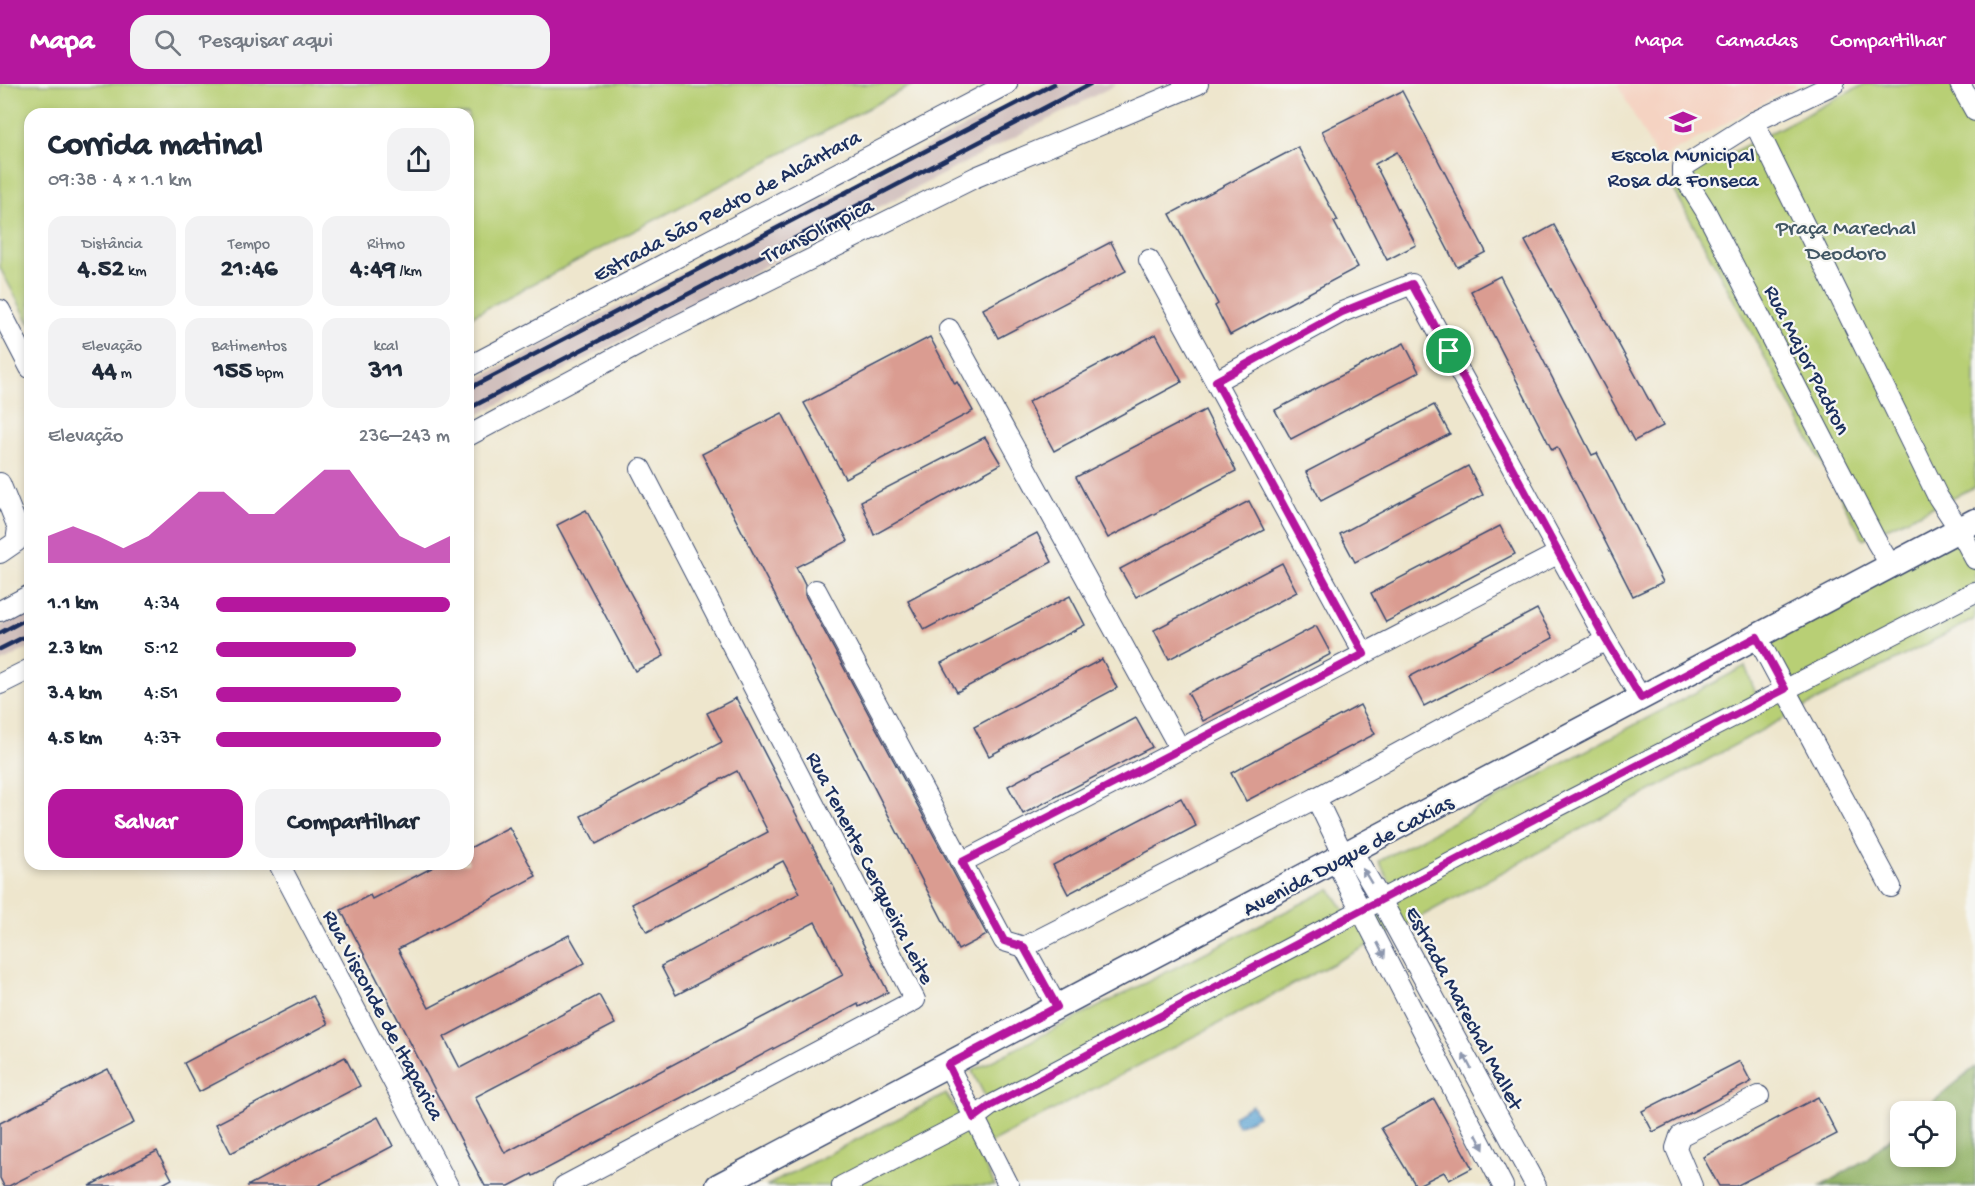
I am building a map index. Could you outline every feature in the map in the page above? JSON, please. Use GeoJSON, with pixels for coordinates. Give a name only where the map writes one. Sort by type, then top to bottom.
{"type":"FeatureCollection","features":[{"type":"Feature","properties":{"kind":"main road","name":"Avenida Duque de Caxias"},"geometry":{"type":"LineString","coordinates":[[718,1186],[1967,525]]}},
{"type":"Feature","properties":{"kind":"street","name":"Estrada São Pedro de Alcântara"},"geometry":{"type":"LineString","coordinates":[[474,364],[1007,84]]}},
{"type":"Feature","properties":{"kind":"street","name":"TransOlímpica"},"geometry":{"type":"LineString","coordinates":[[474,433],[642,343],[976,177],[1198,84]]}},
{"type":"Feature","properties":{"kind":"street","name":"Rua Major Padron"},"geometry":{"type":"LineString","coordinates":[[1834,84],[1754,122],[1683,167],[1683,175],[1705,210],[1891,566]]}},
{"type":"Feature","properties":{"kind":"street"},"geometry":{"type":"LineString","coordinates":[[1960,84],[1975,111]]}},
{"type":"Feature","properties":{"kind":"street"},"geometry":{"type":"LineString","coordinates":[[1754,122],[1938,497],[1967,525],[1975,559]]}},
{"type":"Feature","properties":{"kind":"street"},"geometry":{"type":"LineString","coordinates":[[1149,260],[1364,654]]}},
{"type":"Feature","properties":{"kind":"street"},"geometry":{"type":"LineString","coordinates":[[1216,381],[1342,312],[1412,284],[1606,640],[1641,698]]}},
{"type":"Feature","properties":{"kind":"street"},"geometry":{"type":"LineString","coordinates":[[0,310],[24,356]]}},
{"type":"Feature","properties":{"kind":"street"},"geometry":{"type":"LineString","coordinates":[[949,329],[1180,749]]}},
{"type":"Feature","properties":{"kind":"street","name":"Rua Tenente Cerqueira Leite"},"geometry":{"type":"LineString","coordinates":[[564,1186],[915,1000],[641,469]]}},
{"type":"Feature","properties":{"kind":"street"},"geometry":{"type":"LineString","coordinates":[[0,483],[18,528],[16,542],[0,553]]}},
{"type":"Feature","properties":{"kind":"street"},"geometry":{"type":"LineString","coordinates":[[962,862],[1560,553]]}},
{"type":"Feature","properties":{"kind":"street"},"geometry":{"type":"LineString","coordinates":[[816,590],[1004,941],[1024,947],[1316,798],[1606,640]]}},
{"type":"Feature","properties":{"kind":"street"},"geometry":{"type":"LineString","coordinates":[[842,1186],[1555,808],[1975,592]]}},
{"type":"Feature","properties":{"kind":"street"},"geometry":{"type":"LineString","coordinates":[[0,611],[24,598]]}},
{"type":"Feature","properties":{"kind":"street"},"geometry":{"type":"LineString","coordinates":[[1757,637],[1891,887]]}},
{"type":"Feature","properties":{"kind":"street"},"geometry":{"type":"LineString","coordinates":[[0,684],[24,672]]}},
{"type":"Feature","properties":{"kind":"street"},"geometry":{"type":"LineString","coordinates":[[1316,798],[1344,856],[1360,911],[1503,1186]]}},
{"type":"Feature","properties":{"kind":"street","name":"Estrada Marechal Mallet"},"geometry":{"type":"LineString","coordinates":[[1344,856],[1381,900],[1536,1186]]}},
{"type":"Feature","properties":{"kind":"street","name":"Rua Visconde de Itaparica"},"geometry":{"type":"LineString","coordinates":[[282,870],[448,1186]]}},
{"type":"Feature","properties":{"kind":"street"},"geometry":{"type":"LineString","coordinates":[[1024,947],[1057,1007]]}},
{"type":"Feature","properties":{"kind":"street"},"geometry":{"type":"LineString","coordinates":[[948,1065],[1009,1186]]}},
{"type":"Feature","properties":{"kind":"street"},"geometry":{"type":"LineString","coordinates":[[1692,1186],[1676,1148],[1680,1137],[1759,1096]]}},
{"type":"Feature","properties":{"kind":"street"},"geometry":{"type":"LineString","coordinates":[[1466,1116],[1491,1104]]}},
{"type":"Feature","properties":{"kind":"shaded area"},"geometry":{"type":"Polygon","coordinates":[[[1048,84],[1117,84],[474,417],[474,381],[1048,84]]]}},
{"type":"Feature","properties":{"kind":"shaded area","name":"Escola Municipal Rosa da Fonseca"},"geometry":{"type":"Polygon","coordinates":[[[1617,84],[1798,84],[1658,160],[1617,84]]]}},
{"type":"Feature","properties":{"kind":"shaded area"},"geometry":{"type":"Polygon","coordinates":[[[24,613],[24,650],[0,663],[0,626],[24,613]]]}},
{"type":"Feature","properties":{"kind":"green space"},"geometry":{"type":"Polygon","coordinates":[[[0,84],[914,84],[474,315],[474,108],[24,108],[24,313],[0,268],[0,84]]]}},
{"type":"Feature","properties":{"kind":"green space","name":"Praça Marechal Deodoro"},"geometry":{"type":"Polygon","coordinates":[[[1865,84],[1953,84],[1975,121],[1975,487],[1863,539],[1671,184],[1865,84]]]}},
{"type":"Feature","properties":{"kind":"green space"},"geometry":{"type":"Polygon","coordinates":[[[1975,525],[1975,619],[1797,711],[1376,941],[977,1150],[995,1186],[838,1186],[990,1106],[972,1071],[1330,889],[1347,914],[1394,890],[1379,861],[1745,666],[1756,694],[1785,689],[1757,637],[1975,525]]]}},
{"type":"Feature","properties":{"kind":"green space"},"geometry":{"type":"Polygon","coordinates":[[[1975,1067],[1975,1186],[1821,1186],[1865,1160],[1890,1139],[1890,1167],[1956,1167],[1956,1101],[1934,1101],[1975,1067]]]}},
{"type":"Feature","properties":{"kind":"green space"},"geometry":{"type":"Polygon","coordinates":[[[946,1094],[962,1118],[834,1186],[766,1186],[946,1094]]]}},
{"type":"Feature","properties":{"kind":"water"},"geometry":{"type":"Polygon","coordinates":[[[1252,1105],[1258,1116],[1238,1126],[1233,1116],[1252,1105]]]}},
{"type":"Feature","properties":{"kind":"building"},"geometry":{"type":"Polygon","coordinates":[[[1402,91],[1486,252],[1457,267],[1397,152],[1375,164],[1416,245],[1387,260],[1322,131],[1402,91]]]}},
{"type":"Feature","properties":{"kind":"building"},"geometry":{"type":"Polygon","coordinates":[[[1298,147],[1338,221],[1334,222],[1358,267],[1230,335],[1215,306],[1218,304],[1170,214],[1298,147]]]}},
{"type":"Feature","properties":{"kind":"building"},"geometry":{"type":"Polygon","coordinates":[[[1554,225],[1663,426],[1634,441],[1525,241],[1554,225]]]}},
{"type":"Feature","properties":{"kind":"building"},"geometry":{"type":"Polygon","coordinates":[[[1111,242],[1126,271],[998,338],[983,309],[1111,242]]]}},
{"type":"Feature","properties":{"kind":"building"},"geometry":{"type":"Polygon","coordinates":[[[1500,276],[1592,455],[1597,453],[1663,582],[1633,596],[1557,447],[1552,450],[1471,291],[1500,276]]]}},
{"type":"Feature","properties":{"kind":"building"},"geometry":{"type":"Polygon","coordinates":[[[1156,334],[1182,382],[1054,451],[1028,402],[1156,334]]]}},
{"type":"Feature","properties":{"kind":"building"},"geometry":{"type":"Polygon","coordinates":[[[930,337],[955,384],[957,382],[973,411],[845,478],[804,403],[930,337]]]}},
{"type":"Feature","properties":{"kind":"building"},"geometry":{"type":"Polygon","coordinates":[[[1404,343],[1419,372],[1291,439],[1275,410],[1404,343]]]}},
{"type":"Feature","properties":{"kind":"building"},"geometry":{"type":"Polygon","coordinates":[[[1434,405],[1450,434],[1321,501],[1306,472],[1434,405]]]}},
{"type":"Feature","properties":{"kind":"building"},"geometry":{"type":"Polygon","coordinates":[[[1205,410],[1236,471],[1108,538],[1076,477],[1205,410]]]}},
{"type":"Feature","properties":{"kind":"building"},"geometry":{"type":"Polygon","coordinates":[[[782,413],[848,541],[796,567],[805,585],[805,595],[987,935],[958,950],[702,454],[782,413]]]}},
{"type":"Feature","properties":{"kind":"building"},"geometry":{"type":"Polygon","coordinates":[[[985,437],[1001,464],[874,535],[861,501],[985,437]]]}},
{"type":"Feature","properties":{"kind":"building"},"geometry":{"type":"Polygon","coordinates":[[[1468,466],[1483,495],[1355,562],[1340,534],[1468,466]]]}},
{"type":"Feature","properties":{"kind":"building"},"geometry":{"type":"Polygon","coordinates":[[[1249,501],[1264,530],[1136,597],[1120,569],[1249,501]]]}},
{"type":"Feature","properties":{"kind":"building"},"geometry":{"type":"Polygon","coordinates":[[[586,510],[664,656],[635,671],[557,525],[586,510]]]}},
{"type":"Feature","properties":{"kind":"building"},"geometry":{"type":"Polygon","coordinates":[[[1500,526],[1515,554],[1386,622],[1371,593],[1500,526]]]}},
{"type":"Feature","properties":{"kind":"building"},"geometry":{"type":"Polygon","coordinates":[[[1037,533],[1052,562],[924,630],[908,601],[1037,533]]]}},
{"type":"Feature","properties":{"kind":"building"},"geometry":{"type":"Polygon","coordinates":[[[1282,563],[1297,592],[1169,659],[1154,630],[1282,563]]]}},
{"type":"Feature","properties":{"kind":"building"},"geometry":{"type":"Polygon","coordinates":[[[1070,596],[1085,625],[957,692],[941,663],[1070,596]]]}},
{"type":"Feature","properties":{"kind":"building"},"geometry":{"type":"Polygon","coordinates":[[[1537,609],[1553,638],[1424,706],[1409,677],[1537,609]]]}},
{"type":"Feature","properties":{"kind":"building"},"geometry":{"type":"Polygon","coordinates":[[[1316,626],[1331,654],[1203,721],[1188,693],[1316,626]]]}},
{"type":"Feature","properties":{"kind":"building"},"geometry":{"type":"Polygon","coordinates":[[[1102,659],[1117,688],[989,756],[974,727],[1102,659]]]}},
{"type":"Feature","properties":{"kind":"building"},"geometry":{"type":"Polygon","coordinates":[[[736,698],[888,992],[859,1007],[858,1004],[533,1176],[532,1174],[509,1186],[485,1186],[341,910],[370,895],[372,899],[428,870],[474,870],[474,846],[509,827],[536,876],[398,949],[429,1008],[569,935],[585,963],[444,1037],[460,1068],[599,995],[615,1024],[475,1097],[505,1153],[843,975],[815,922],[676,995],[661,966],[800,893],[783,861],[647,932],[632,904],[768,832],[737,771],[596,844],[581,816],[722,742],[707,713],[736,698]]]}},
{"type":"Feature","properties":{"kind":"building"},"geometry":{"type":"Polygon","coordinates":[[[1360,705],[1375,734],[1246,801],[1231,773],[1360,705]]]}},
{"type":"Feature","properties":{"kind":"building"},"geometry":{"type":"Polygon","coordinates":[[[1136,718],[1152,747],[1023,814],[1008,786],[1136,718]]]}},
{"type":"Feature","properties":{"kind":"building"},"geometry":{"type":"Polygon","coordinates":[[[1181,798],[1196,826],[1068,894],[1053,865],[1181,798]]]}},
{"type":"Feature","properties":{"kind":"building"},"geometry":{"type":"Polygon","coordinates":[[[313,996],[328,1024],[199,1092],[184,1063],[313,996]]]}},
{"type":"Feature","properties":{"kind":"building"},"geometry":{"type":"Polygon","coordinates":[[[345,1057],[360,1086],[231,1153],[216,1124],[345,1057]]]}},
{"type":"Feature","properties":{"kind":"building"},"geometry":{"type":"Polygon","coordinates":[[[1740,1061],[1751,1082],[1653,1132],[1642,1111],[1740,1061]]]}},
{"type":"Feature","properties":{"kind":"building"},"geometry":{"type":"Polygon","coordinates":[[[108,1069],[134,1123],[9,1186],[4,1186],[0,1178],[0,1123],[108,1069]]]}},
{"type":"Feature","properties":{"kind":"building"},"geometry":{"type":"Polygon","coordinates":[[[1818,1097],[1837,1134],[1736,1186],[1719,1186],[1703,1157],[1818,1097]]]}},
{"type":"Feature","properties":{"kind":"building"},"geometry":{"type":"Polygon","coordinates":[[[1434,1099],[1472,1168],[1449,1180],[1444,1172],[1416,1186],[1381,1128],[1434,1099]]]}},
{"type":"Feature","properties":{"kind":"building"},"geometry":{"type":"Polygon","coordinates":[[[378,1117],[393,1146],[317,1186],[247,1186],[378,1117]]]}},
{"type":"Feature","properties":{"kind":"building"},"geometry":{"type":"Polygon","coordinates":[[[157,1151],[172,1179],[159,1186],[89,1186],[157,1151]]]}},
{"type":"Feature","properties":{"kind":"railway"},"geometry":{"type":"LineString","coordinates":[[474,386],[1054,84]]}},
{"type":"Feature","properties":{"kind":"railway"},"geometry":{"type":"LineString","coordinates":[[474,406],[1090,84]]}},
{"type":"Feature","properties":{"kind":"railway"},"geometry":{"type":"LineString","coordinates":[[0,633],[24,620]]}},
{"type":"Feature","properties":{"kind":"railway"},"geometry":{"type":"LineString","coordinates":[[0,649],[24,637]]}},
{"type":"Feature","properties":{"kind":"place","name":"Escola Municipal Rosa da Fonseca"},"geometry":{"type":"Point","coordinates":[1683,122]}},
{"type":"Feature","properties":{"kind":"route"},"geometry":{"type":"LineString","coordinates":[[1412,284],[1449,351],[1606,640],[1641,698],[1757,637],[1785,689],[990,1106],[974,1118],[948,1065],[1057,1007],[1024,947],[1004,941],[962,862],[1364,654],[1216,381],[1342,312],[1412,284]]}}]}
